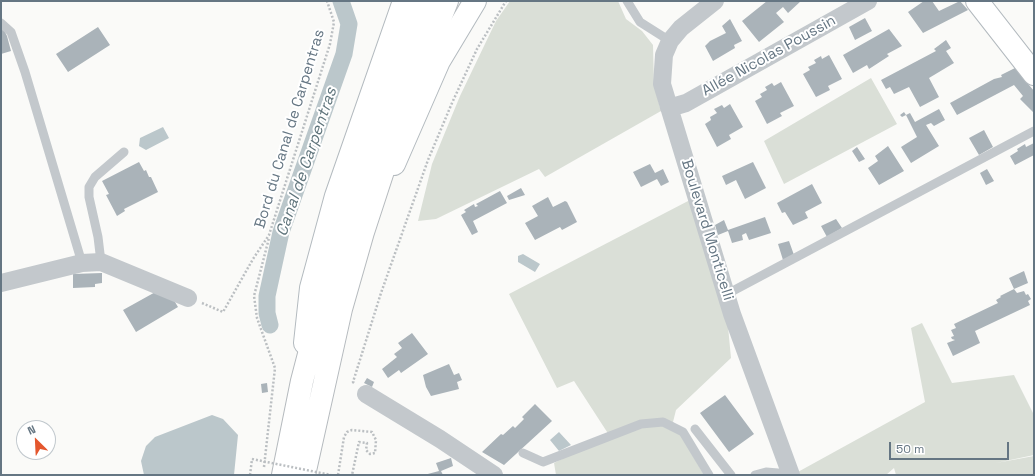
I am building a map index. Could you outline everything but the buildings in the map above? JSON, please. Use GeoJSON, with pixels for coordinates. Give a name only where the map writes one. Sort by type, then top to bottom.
{"type":"FeatureCollection","features":[{"type":"Feature","properties":{"kind":"main road"},"geometry":{"type":"LineString","coordinates":[[302,381],[311,288],[336,196],[404,1]]}},
{"type":"Feature","properties":{"kind":"main road"},"geometry":{"type":"LineString","coordinates":[[273,471],[302,381],[340,239],[366,156],[426,1]]}},
{"type":"Feature","properties":{"kind":"main road"},"geometry":{"type":"LineString","coordinates":[[310,471],[340,309],[396,131],[447,1]]}},
{"type":"Feature","properties":{"kind":"main road"},"geometry":{"type":"LineString","coordinates":[[363,232],[440,61],[475,1]]}},
{"type":"Feature","properties":{"kind":"main road"},"geometry":{"type":"LineString","coordinates":[[977,1],[1034,74]]}},
{"type":"Feature","properties":{"kind":"street","name":"Boulevard Monticelli"},"geometry":{"type":"LineString","coordinates":[[715,1],[681,28],[670,40],[664,55],[662,84],[698,195],[727,294],[790,475]]}},
{"type":"Feature","properties":{"kind":"street","name":"Allée Nicolas Poussin"},"geometry":{"type":"LineString","coordinates":[[669,108],[686,102],[868,1]]}},
{"type":"Feature","properties":{"kind":"street"},"geometry":{"type":"LineString","coordinates":[[1,283],[82,263],[101,262],[188,298]]}},
{"type":"Feature","properties":{"kind":"street"},"geometry":{"type":"LineString","coordinates":[[366,394],[440,439],[494,475]]}},
{"type":"Feature","properties":{"kind":"lane"},"geometry":{"type":"LineString","coordinates":[[627,1],[640,22],[670,40]]}},
{"type":"Feature","properties":{"kind":"lane"},"geometry":{"type":"LineString","coordinates":[[1,23],[11,32],[26,72],[82,263]]}},
{"type":"Feature","properties":{"kind":"lane"},"geometry":{"type":"LineString","coordinates":[[727,294],[1034,131]]}},
{"type":"Feature","properties":{"kind":"lane"},"geometry":{"type":"LineString","coordinates":[[101,262],[98,237],[89,197],[89,187],[95,177],[124,152]]}},
{"type":"Feature","properties":{"kind":"lane"},"geometry":{"type":"LineString","coordinates":[[524,453],[542,462],[641,424],[664,422],[683,432],[709,475]]}},
{"type":"Feature","properties":{"kind":"lane"},"geometry":{"type":"LineString","coordinates":[[695,429],[731,475]]}},
{"type":"Feature","properties":{"kind":"lane"},"geometry":{"type":"LineString","coordinates":[[755,475],[766,472],[790,475]]}},
{"type":"Feature","properties":{"kind":"path","name":"Bord du Canal de Carpentras"},"geometry":{"type":"LineString","coordinates":[[188,298],[223,312],[253,259],[269,235],[330,44],[334,22],[328,1]]}},
{"type":"Feature","properties":{"kind":"path"},"geometry":{"type":"LineString","coordinates":[[366,394],[352,382],[381,293],[428,160],[452,103],[477,50],[506,1]]}},
{"type":"Feature","properties":{"kind":"path"},"geometry":{"type":"LineString","coordinates":[[269,235],[254,296],[257,318],[275,368],[273,471]]}},
{"type":"Feature","properties":{"kind":"path"},"geometry":{"type":"LineString","coordinates":[[338,475],[344,437],[347,432],[352,430],[372,432],[376,440],[375,453],[370,454],[366,450],[368,443],[359,442],[352,475]]}},
{"type":"Feature","properties":{"kind":"path"},"geometry":{"type":"LineString","coordinates":[[250,475],[252,459],[331,475]]}},
{"type":"Feature","properties":{"kind":"path"},"geometry":{"type":"LineString","coordinates":[[310,471],[314,475]]}},
{"type":"Feature","properties":{"kind":"shaded area"},"geometry":{"type":"Polygon","coordinates":[[[510,1],[618,1],[626,19],[642,31],[653,45],[654,85],[661,111],[545,177],[539,169],[436,219],[418,221],[432,164],[460,96],[496,21],[510,1]]]}},
{"type":"Feature","properties":{"kind":"shaded area"},"geometry":{"type":"Polygon","coordinates":[[[871,78],[897,124],[784,184],[764,141],[871,78]]]}},
{"type":"Feature","properties":{"kind":"shaded area"},"geometry":{"type":"Polygon","coordinates":[[[163,127],[169,138],[146,150],[139,146],[140,138],[163,127]]]}},
{"type":"Feature","properties":{"kind":"shaded area"},"geometry":{"type":"Polygon","coordinates":[[[690,200],[727,316],[731,358],[676,410],[673,422],[704,475],[556,475],[554,463],[609,435],[574,381],[557,388],[509,294],[690,200]]]}},
{"type":"Feature","properties":{"kind":"shaded area"},"geometry":{"type":"Polygon","coordinates":[[[523,254],[540,264],[535,272],[518,262],[518,256],[523,254]]]}},
{"type":"Feature","properties":{"kind":"shaded area"},"geometry":{"type":"Polygon","coordinates":[[[922,323],[952,383],[1014,375],[1034,415],[1034,455],[996,463],[1034,456],[1034,475],[896,475],[894,468],[886,475],[796,475],[796,473],[925,402],[911,328],[922,323]]]}},
{"type":"Feature","properties":{"kind":"shaded area"},"geometry":{"type":"Polygon","coordinates":[[[212,415],[223,419],[238,435],[234,475],[144,475],[141,461],[146,446],[155,437],[212,415]]]}},
{"type":"Feature","properties":{"kind":"shaded area"},"geometry":{"type":"Polygon","coordinates":[[[559,432],[571,445],[559,451],[550,440],[559,432]]]}},
{"type":"Feature","properties":{"kind":"waterway","name":"Canal de Carpentras"},"geometry":{"type":"LineString","coordinates":[[270,325],[267,313],[267,296],[281,232],[344,54],[349,24],[341,1]]}}]}
